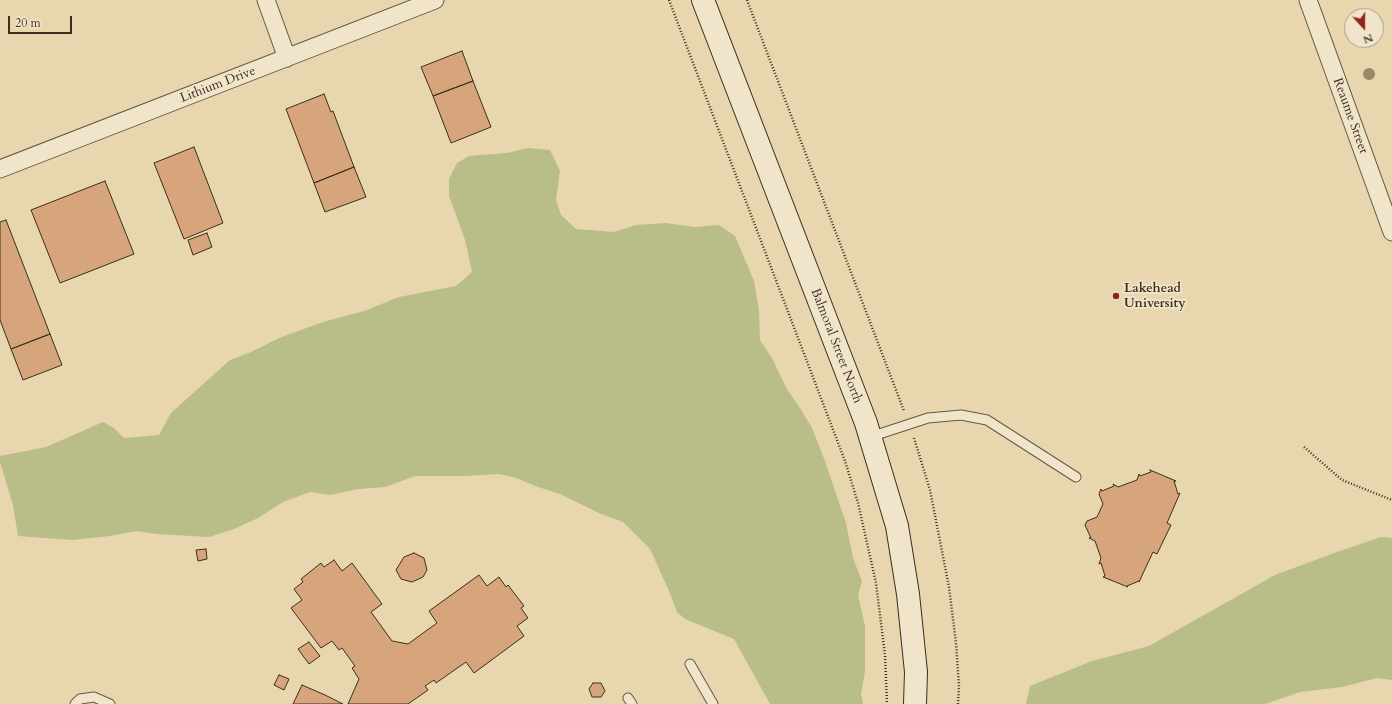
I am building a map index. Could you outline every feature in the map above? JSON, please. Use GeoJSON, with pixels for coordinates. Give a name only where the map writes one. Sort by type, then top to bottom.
{"type":"FeatureCollection","features":[{"type":"Feature","properties":{"kind":"main road","name":"Balmoral Street North"},"geometry":{"type":"LineString","coordinates":[[703,0],[863,417],[897,526],[908,594],[916,672],[915,704]]}},
{"type":"Feature","properties":{"kind":"street"},"geometry":{"type":"LineString","coordinates":[[266,0],[287,58]]}},
{"type":"Feature","properties":{"kind":"street","name":"Lithium Drive"},"geometry":{"type":"LineString","coordinates":[[0,169],[435,0]]}},
{"type":"Feature","properties":{"kind":"street","name":"Reaume Street"},"geometry":{"type":"LineString","coordinates":[[1308,0],[1392,232]]}},
{"type":"Feature","properties":{"kind":"lane"},"geometry":{"type":"LineString","coordinates":[[870,437],[928,418],[960,415],[987,420],[1076,477]]}},
{"type":"Feature","properties":{"kind":"lane"},"geometry":{"type":"LineString","coordinates":[[690,664],[713,704]]}},
{"type":"Feature","properties":{"kind":"lane"},"geometry":{"type":"LineString","coordinates":[[75,704],[80,699],[94,696],[110,704]]}},
{"type":"Feature","properties":{"kind":"path"},"geometry":{"type":"LineString","coordinates":[[670,0],[845,461],[858,503],[876,583],[885,655],[887,704]]}},
{"type":"Feature","properties":{"kind":"path"},"geometry":{"type":"LineString","coordinates":[[747,0],[918,449],[930,490],[949,587],[956,643],[959,686],[958,704]]}},
{"type":"Feature","properties":{"kind":"path"},"geometry":{"type":"LineString","coordinates":[[1304,447],[1342,480],[1392,500]]}},
{"type":"Feature","properties":{"kind":"green space"},"geometry":{"type":"Polygon","coordinates":[[[528,148],[550,150],[560,171],[556,200],[561,215],[576,229],[614,232],[636,225],[666,223],[694,227],[719,225],[735,236],[754,281],[759,310],[760,340],[772,358],[787,389],[812,428],[846,523],[853,558],[862,581],[858,595],[865,626],[865,671],[861,694],[863,704],[770,704],[734,639],[685,619],[677,612],[650,549],[623,522],[599,513],[560,494],[516,478],[499,474],[415,476],[385,487],[359,489],[330,495],[310,492],[283,502],[258,518],[234,529],[209,537],[156,534],[137,531],[73,540],[18,536],[13,505],[0,462],[0,456],[46,447],[103,422],[114,428],[124,438],[159,435],[171,413],[230,360],[251,352],[279,338],[323,322],[364,311],[399,297],[456,286],[472,272],[465,240],[449,196],[449,179],[457,163],[469,156],[507,153],[528,148]]]}},
{"type":"Feature","properties":{"kind":"green space"},"geometry":{"type":"Polygon","coordinates":[[[1381,537],[1392,538],[1392,680],[1377,678],[1342,687],[1300,692],[1265,704],[1026,704],[1030,686],[1092,661],[1149,646],[1275,575],[1381,537]]]}},
{"type":"Feature","properties":{"kind":"building"},"geometry":{"type":"Polygon","coordinates":[[[462,51],[473,81],[433,96],[421,67],[462,51]]]}},
{"type":"Feature","properties":{"kind":"building"},"geometry":{"type":"Polygon","coordinates":[[[473,81],[491,127],[451,143],[433,96],[473,81]]]}},
{"type":"Feature","properties":{"kind":"building"},"geometry":{"type":"Polygon","coordinates":[[[324,94],[331,112],[333,111],[354,167],[314,183],[286,109],[324,94]]]}},
{"type":"Feature","properties":{"kind":"building"},"geometry":{"type":"Polygon","coordinates":[[[194,147],[223,223],[184,239],[154,163],[194,147]]]}},
{"type":"Feature","properties":{"kind":"building"},"geometry":{"type":"Polygon","coordinates":[[[354,167],[366,197],[325,212],[314,183],[354,167]]]}},
{"type":"Feature","properties":{"kind":"building"},"geometry":{"type":"Polygon","coordinates":[[[105,181],[134,254],[60,283],[31,210],[105,181]]]}},
{"type":"Feature","properties":{"kind":"building"},"geometry":{"type":"Polygon","coordinates":[[[6,220],[50,334],[11,349],[0,320],[0,222],[6,220]]]}},
{"type":"Feature","properties":{"kind":"building"},"geometry":{"type":"Polygon","coordinates":[[[207,233],[212,247],[193,255],[188,240],[207,233]]]}},
{"type":"Feature","properties":{"kind":"building"},"geometry":{"type":"Polygon","coordinates":[[[50,334],[62,365],[23,380],[11,349],[50,334]]]}},
{"type":"Feature","properties":{"kind":"building"},"geometry":{"type":"Polygon","coordinates":[[[1150,470],[1176,481],[1174,481],[1178,494],[1180,493],[1167,523],[1171,525],[1157,554],[1153,552],[1139,582],[1127,586],[1128,587],[1103,577],[1105,576],[1101,563],[1099,564],[1101,558],[1095,541],[1089,538],[1091,538],[1085,525],[1087,521],[1097,517],[1103,504],[1099,494],[1101,489],[1102,491],[1114,486],[1113,484],[1118,487],[1137,480],[1139,474],[1140,476],[1151,472],[1150,470]]]}},
{"type":"Feature","properties":{"kind":"building"},"geometry":{"type":"Polygon","coordinates":[[[206,549],[207,559],[198,561],[196,550],[206,549]]]}},
{"type":"Feature","properties":{"kind":"building"},"geometry":{"type":"Polygon","coordinates":[[[414,553],[424,558],[427,570],[423,577],[412,582],[401,579],[396,570],[404,557],[414,553]]]}},
{"type":"Feature","properties":{"kind":"building"},"geometry":{"type":"Polygon","coordinates":[[[334,560],[342,571],[352,563],[382,604],[371,612],[392,641],[408,644],[437,623],[429,611],[479,575],[487,586],[499,577],[506,587],[508,585],[524,606],[521,608],[528,618],[517,626],[524,636],[474,673],[466,662],[436,683],[434,680],[425,686],[428,690],[408,704],[348,704],[359,679],[352,668],[355,666],[342,648],[339,650],[332,641],[321,648],[291,608],[302,600],[294,589],[303,582],[301,579],[321,563],[324,567],[334,560]]]}},
{"type":"Feature","properties":{"kind":"building"},"geometry":{"type":"Polygon","coordinates":[[[309,642],[320,656],[309,664],[298,649],[309,642]]]}},
{"type":"Feature","properties":{"kind":"building"},"geometry":{"type":"Polygon","coordinates":[[[279,675],[289,679],[284,690],[274,685],[279,675]]]}},
{"type":"Feature","properties":{"kind":"building"},"geometry":{"type":"Polygon","coordinates":[[[593,683],[601,683],[605,691],[601,697],[592,697],[589,689],[593,683]]]}},
{"type":"Feature","properties":{"kind":"building"},"geometry":{"type":"Polygon","coordinates":[[[302,685],[325,695],[343,704],[293,704],[302,685]]]}},
{"type":"Feature","properties":{"kind":"place","name":"Lakehead University"},"geometry":{"type":"Point","coordinates":[1116,296]}}]}
